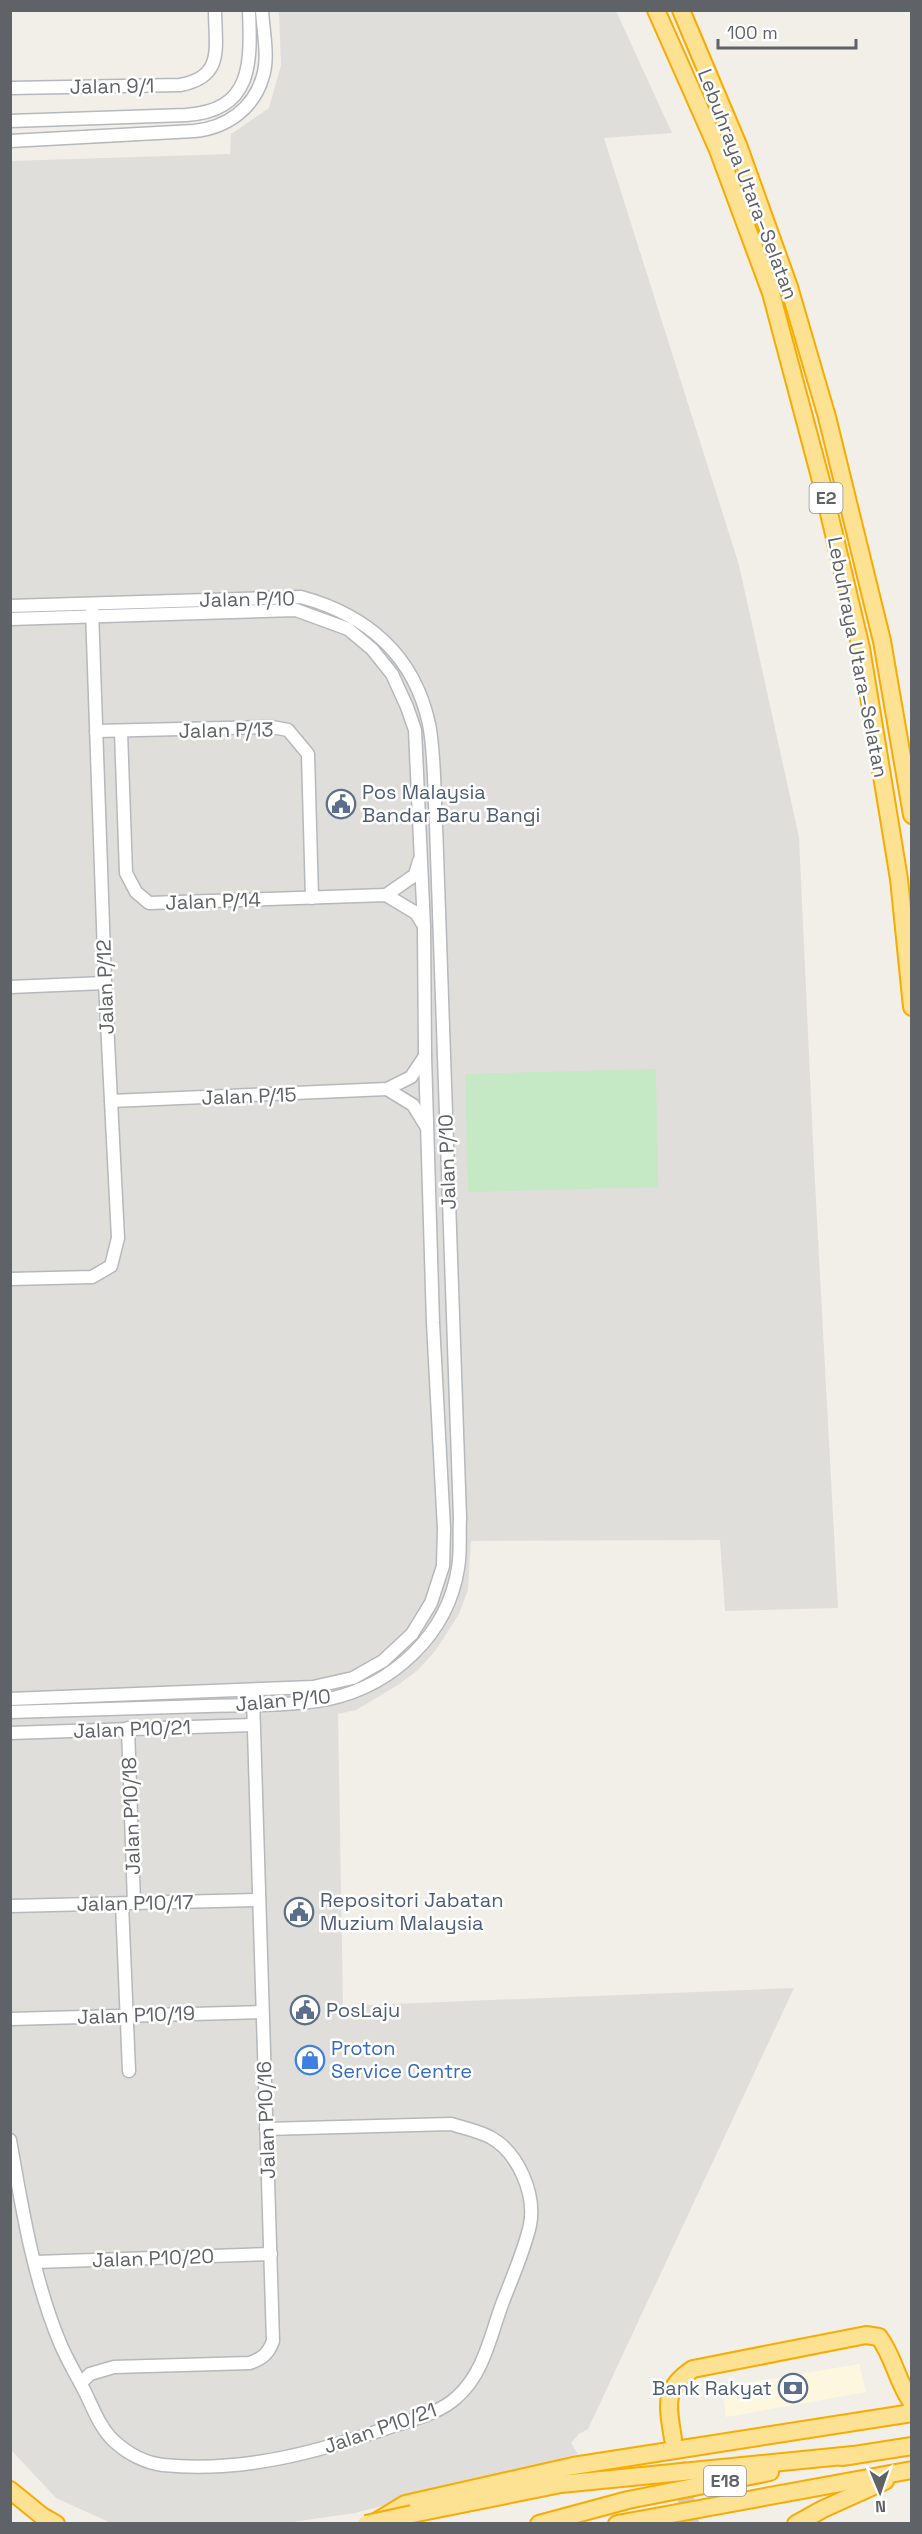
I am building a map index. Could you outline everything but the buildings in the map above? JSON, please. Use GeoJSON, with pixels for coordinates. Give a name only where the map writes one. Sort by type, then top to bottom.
{"type":"FeatureCollection","features":[{"type":"Feature","properties":{"kind":"highway","name":"Lebuhraya Utara–Selatan"},"geometry":{"type":"LineString","coordinates":[[656,10],[718,150],[771,293],[824,492],[861,648],[898,879],[912,1007]]}},
{"type":"Feature","properties":{"kind":"highway","name":"Lebuhraya Utara–Selatan"},"geometry":{"type":"LineString","coordinates":[[681,10],[738,145],[789,287],[827,417],[882,641],[912,815]]}},
{"type":"Feature","properties":{"kind":"highway"},"geometry":{"type":"LineString","coordinates":[[673,2439],[668,2405],[671,2388],[693,2369],[866,2335],[879,2337],[888,2349],[896,2374],[912,2403]]}},
{"type":"Feature","properties":{"kind":"highway"},"geometry":{"type":"LineString","coordinates":[[374,2523],[405,2504],[573,2466],[912,2413]]}},
{"type":"Feature","properties":{"kind":"highway","name":"E18"},"geometry":{"type":"LineString","coordinates":[[539,2523],[628,2500],[853,2455],[912,2446]]}},
{"type":"Feature","properties":{"kind":"highway"},"geometry":{"type":"LineString","coordinates":[[366,2523],[561,2484],[853,2455]]}},
{"type":"Feature","properties":{"kind":"highway"},"geometry":{"type":"LineString","coordinates":[[796,2523],[823,2508],[911,2470]]}},
{"type":"Feature","properties":{"kind":"highway","name":"E18"},"geometry":{"type":"LineString","coordinates":[[617,2523],[911,2470]]}},
{"type":"Feature","properties":{"kind":"highway"},"geometry":{"type":"LineString","coordinates":[[10,2490],[42,2516],[56,2523]]}},
{"type":"Feature","properties":{"kind":"highway"},"geometry":{"type":"LineString","coordinates":[[680,2523],[735,2502]]}},
{"type":"Feature","properties":{"kind":"street","name":"Jalan 9/1"},"geometry":{"type":"LineString","coordinates":[[10,88],[180,85],[202,80],[210,73],[215,54],[215,10]]}},
{"type":"Feature","properties":{"kind":"street"},"geometry":{"type":"LineString","coordinates":[[10,121],[186,115],[202,114],[216,109],[230,100],[245,78],[250,54],[249,10]]}},
{"type":"Feature","properties":{"kind":"street"},"geometry":{"type":"LineString","coordinates":[[10,141],[194,131],[223,124],[245,110],[256,94],[263,76],[265,57],[262,10]]}},
{"type":"Feature","properties":{"kind":"street","name":"Jalan P/10"},"geometry":{"type":"LineString","coordinates":[[10,606],[301,597],[326,604],[357,619],[383,639],[405,663],[419,689],[429,726],[436,825],[460,1518],[458,1568],[447,1607],[431,1635],[408,1659],[379,1680],[347,1694],[326,1699],[253,1704],[10,1712]]}},
{"type":"Feature","properties":{"kind":"street","name":"Jalan P/12"},"geometry":{"type":"LineString","coordinates":[[10,1279],[92,1277],[111,1266],[118,1238],[105,983],[91,603]]}},
{"type":"Feature","properties":{"kind":"street","name":"Jalan P/10"},"geometry":{"type":"LineString","coordinates":[[10,619],[296,610],[323,619],[354,634],[372,649],[392,674],[415,730],[424,927],[425,1056],[434,1334],[444,1529],[443,1566],[431,1603],[412,1634],[383,1661],[353,1677],[313,1687],[10,1699]]}},
{"type":"Feature","properties":{"kind":"street","name":"Jalan P/13"},"geometry":{"type":"LineString","coordinates":[[96,731],[272,727],[288,730],[308,754],[312,898]]}},
{"type":"Feature","properties":{"kind":"street","name":"Jalan P/14"},"geometry":{"type":"LineString","coordinates":[[122,732],[126,873],[136,892],[148,903],[386,896]]}},
{"type":"Feature","properties":{"kind":"street"},"geometry":{"type":"LineString","coordinates":[[421,857],[415,875],[386,896],[416,913],[424,927]]}},
{"type":"Feature","properties":{"kind":"street"},"geometry":{"type":"LineString","coordinates":[[10,987],[105,983]]}},
{"type":"Feature","properties":{"kind":"street","name":"Jalan P/15"},"geometry":{"type":"LineString","coordinates":[[111,1101],[387,1089],[411,1077],[425,1056]]}},
{"type":"Feature","properties":{"kind":"street"},"geometry":{"type":"LineString","coordinates":[[387,1089],[413,1105],[421,1114],[428,1129]]}},
{"type":"Feature","properties":{"kind":"street","name":"Jalan P10/16"},"geometry":{"type":"LineString","coordinates":[[81,2383],[90,2374],[114,2367],[250,2363],[262,2359],[273,2341],[252,1690]]}},
{"type":"Feature","properties":{"kind":"street","name":"Jalan P10/21"},"geometry":{"type":"LineString","coordinates":[[10,1733],[254,1725]]}},
{"type":"Feature","properties":{"kind":"street","name":"Jalan P10/18"},"geometry":{"type":"LineString","coordinates":[[128,1728],[126,2014],[129,2071]]}},
{"type":"Feature","properties":{"kind":"street","name":"Jalan P10/17"},"geometry":{"type":"LineString","coordinates":[[10,1906],[259,1900]]}},
{"type":"Feature","properties":{"kind":"street","name":"Jalan P10/19"},"geometry":{"type":"LineString","coordinates":[[10,2019],[262,2012]]}},
{"type":"Feature","properties":{"kind":"street","name":"Jalan P10/21"},"geometry":{"type":"LineString","coordinates":[[10,2140],[25,2224],[60,2343],[102,2426],[121,2447],[148,2462],[162,2465],[203,2466],[278,2460],[347,2442],[428,2414],[455,2399],[472,2382],[483,2358],[530,2224],[530,2198],[523,2175],[509,2154],[491,2138],[451,2124],[266,2129]]}},
{"type":"Feature","properties":{"kind":"street","name":"Jalan P10/20"},"geometry":{"type":"LineString","coordinates":[[35,2262],[271,2254]]}},
{"type":"Feature","properties":{"kind":"shaded area"},"geometry":{"type":"Polygon","coordinates":[[[279,11],[616,11],[672,133],[604,138],[739,565],[799,837],[838,1608],[725,1611],[720,1540],[471,1541],[468,1590],[459,1614],[436,1650],[418,1670],[398,1685],[356,1710],[338,1714],[343,2006],[794,1988],[588,2429],[579,2434],[571,2443],[578,2454],[355,2513],[286,2523],[113,2524],[56,2498],[11,2450],[11,161],[230,154],[231,134],[269,108],[281,65],[279,11]]]}},
{"type":"Feature","properties":{"kind":"shaded area"},"geometry":{"type":"Polygon","coordinates":[[[859,2364],[866,2392],[726,2417],[722,2387],[859,2364]]]}},
{"type":"Feature","properties":{"kind":"green space"},"geometry":{"type":"Polygon","coordinates":[[[656,1069],[658,1187],[468,1192],[465,1074],[656,1069]]]}},
{"type":"Feature","properties":{"kind":"tunnel"},"geometry":{"type":"LineString","coordinates":[[673,2439],[691,2524]]}},
{"type":"Feature","properties":{"kind":"place","name":"Pos Malaysia Bandar Baru Bangi"},"geometry":{"type":"Point","coordinates":[341,804]}},
{"type":"Feature","properties":{"kind":"place","name":"Repositori Jabatan Muzium Malaysia"},"geometry":{"type":"Point","coordinates":[299,1912]}},
{"type":"Feature","properties":{"kind":"place","name":"PosLaju"},"geometry":{"type":"Point","coordinates":[305,2010]}},
{"type":"Feature","properties":{"kind":"place","name":"Proton Service Centre"},"geometry":{"type":"Point","coordinates":[310,2060]}},
{"type":"Feature","properties":{"kind":"place","name":"Bank Rakyat"},"geometry":{"type":"Point","coordinates":[793,2388]}}]}
